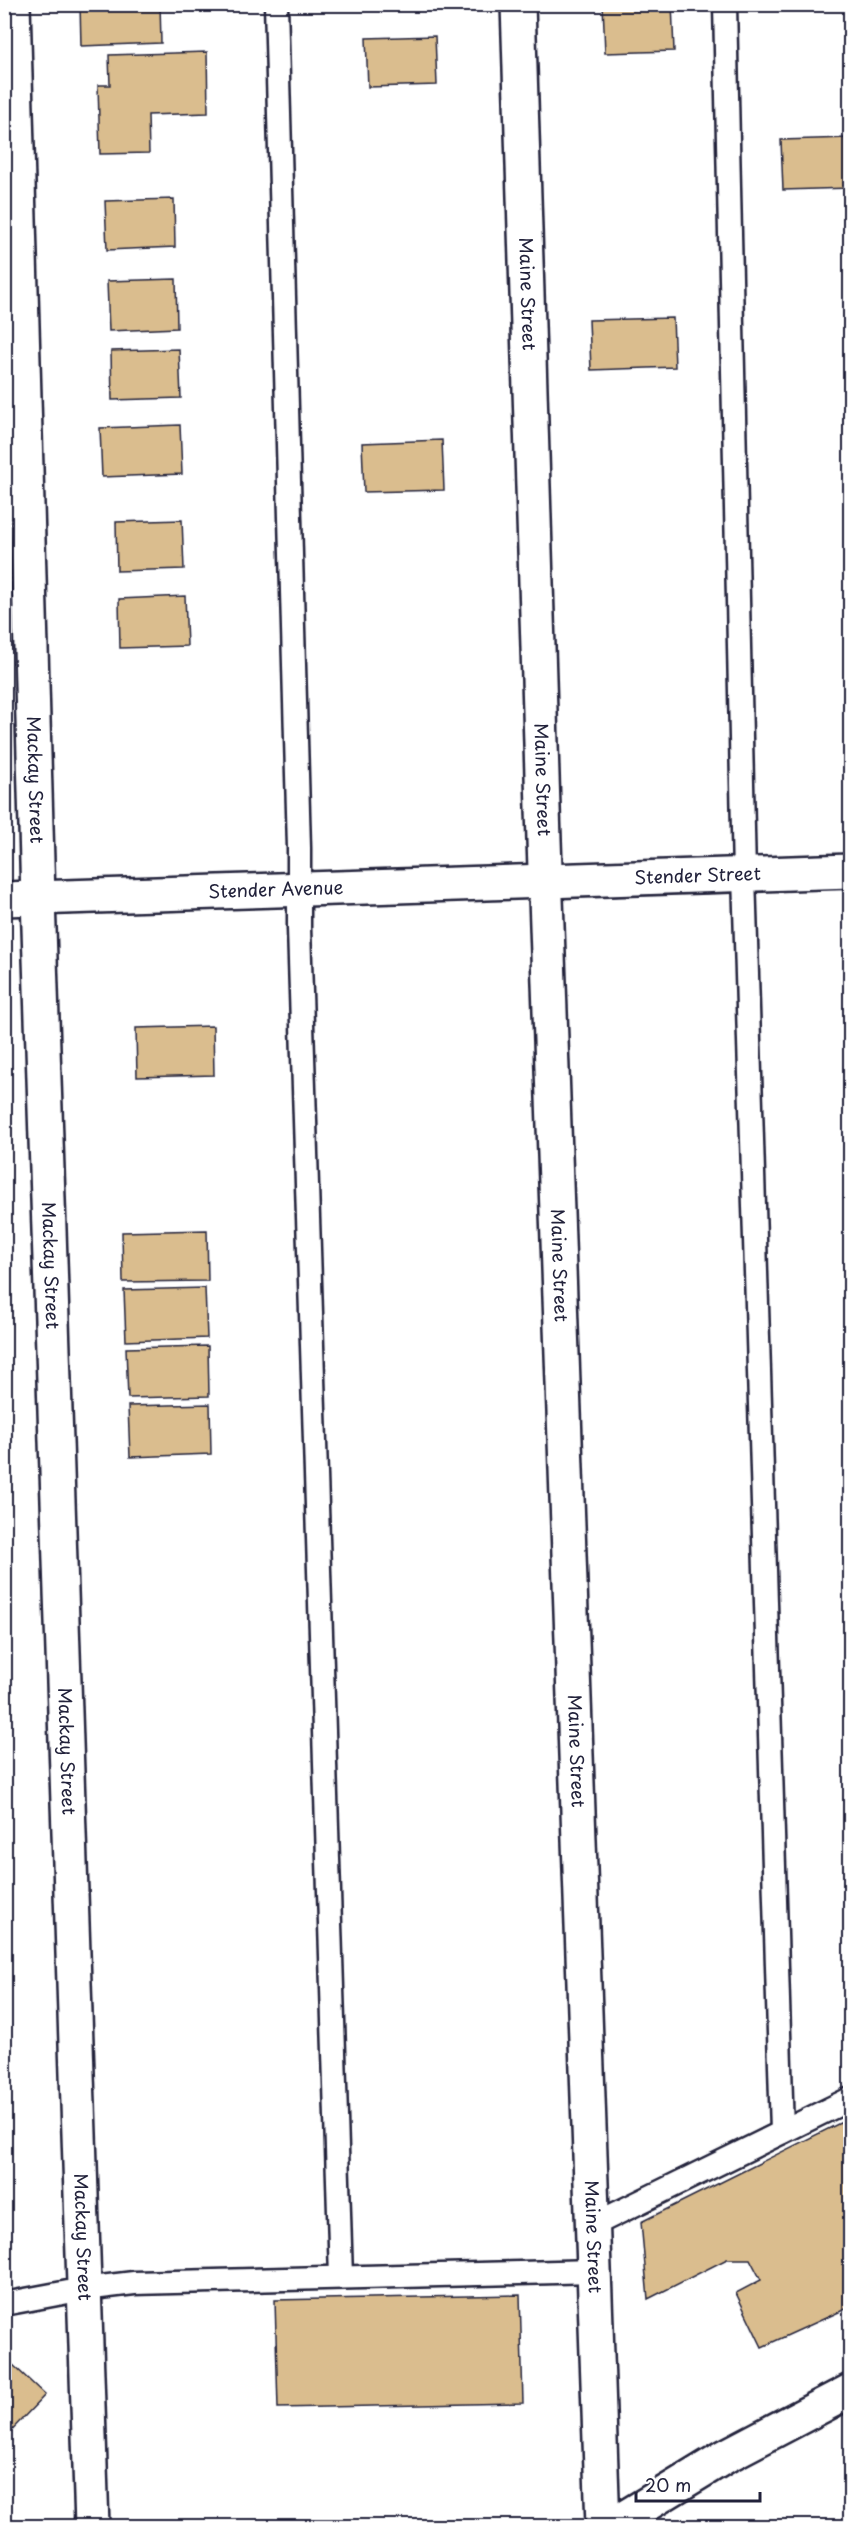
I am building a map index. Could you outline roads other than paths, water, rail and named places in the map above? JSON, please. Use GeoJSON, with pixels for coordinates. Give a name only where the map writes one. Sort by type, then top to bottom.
{"type":"FeatureCollection","features":[{"type":"Feature","properties":{"kind":"street","name":"Mackay Street"},"geometry":{"type":"LineString","coordinates":[[13,4],[38,898],[92,2526]]}},
{"type":"Feature","properties":{"kind":"street","name":"Maine Street"},"geometry":{"type":"LineString","coordinates":[[518,4],[545,882],[603,2526]]}},
{"type":"Feature","properties":{"kind":"street","name":"Stender Street"},"geometry":{"type":"LineString","coordinates":[[545,882],[850,871]]}},
{"type":"Feature","properties":{"kind":"street","name":"Stender Avenue"},"geometry":{"type":"LineString","coordinates":[[4,899],[545,882]]}},
{"type":"Feature","properties":{"kind":"street"},"geometry":{"type":"LineString","coordinates":[[611,2526],[726,2456],[850,2391]]}},
{"type":"Feature","properties":{"kind":"lane"},"geometry":{"type":"LineString","coordinates":[[276,4],[299,848],[298,890],[341,2277]]}},
{"type":"Feature","properties":{"kind":"lane"},"geometry":{"type":"LineString","coordinates":[[725,4],[744,875],[782,2132]]}},
{"type":"Feature","properties":{"kind":"lane"},"geometry":{"type":"LineString","coordinates":[[592,2225],[850,2099]]}},
{"type":"Feature","properties":{"kind":"lane"},"geometry":{"type":"LineString","coordinates":[[4,2304],[84,2289],[134,2283],[594,2271]]}}]}
